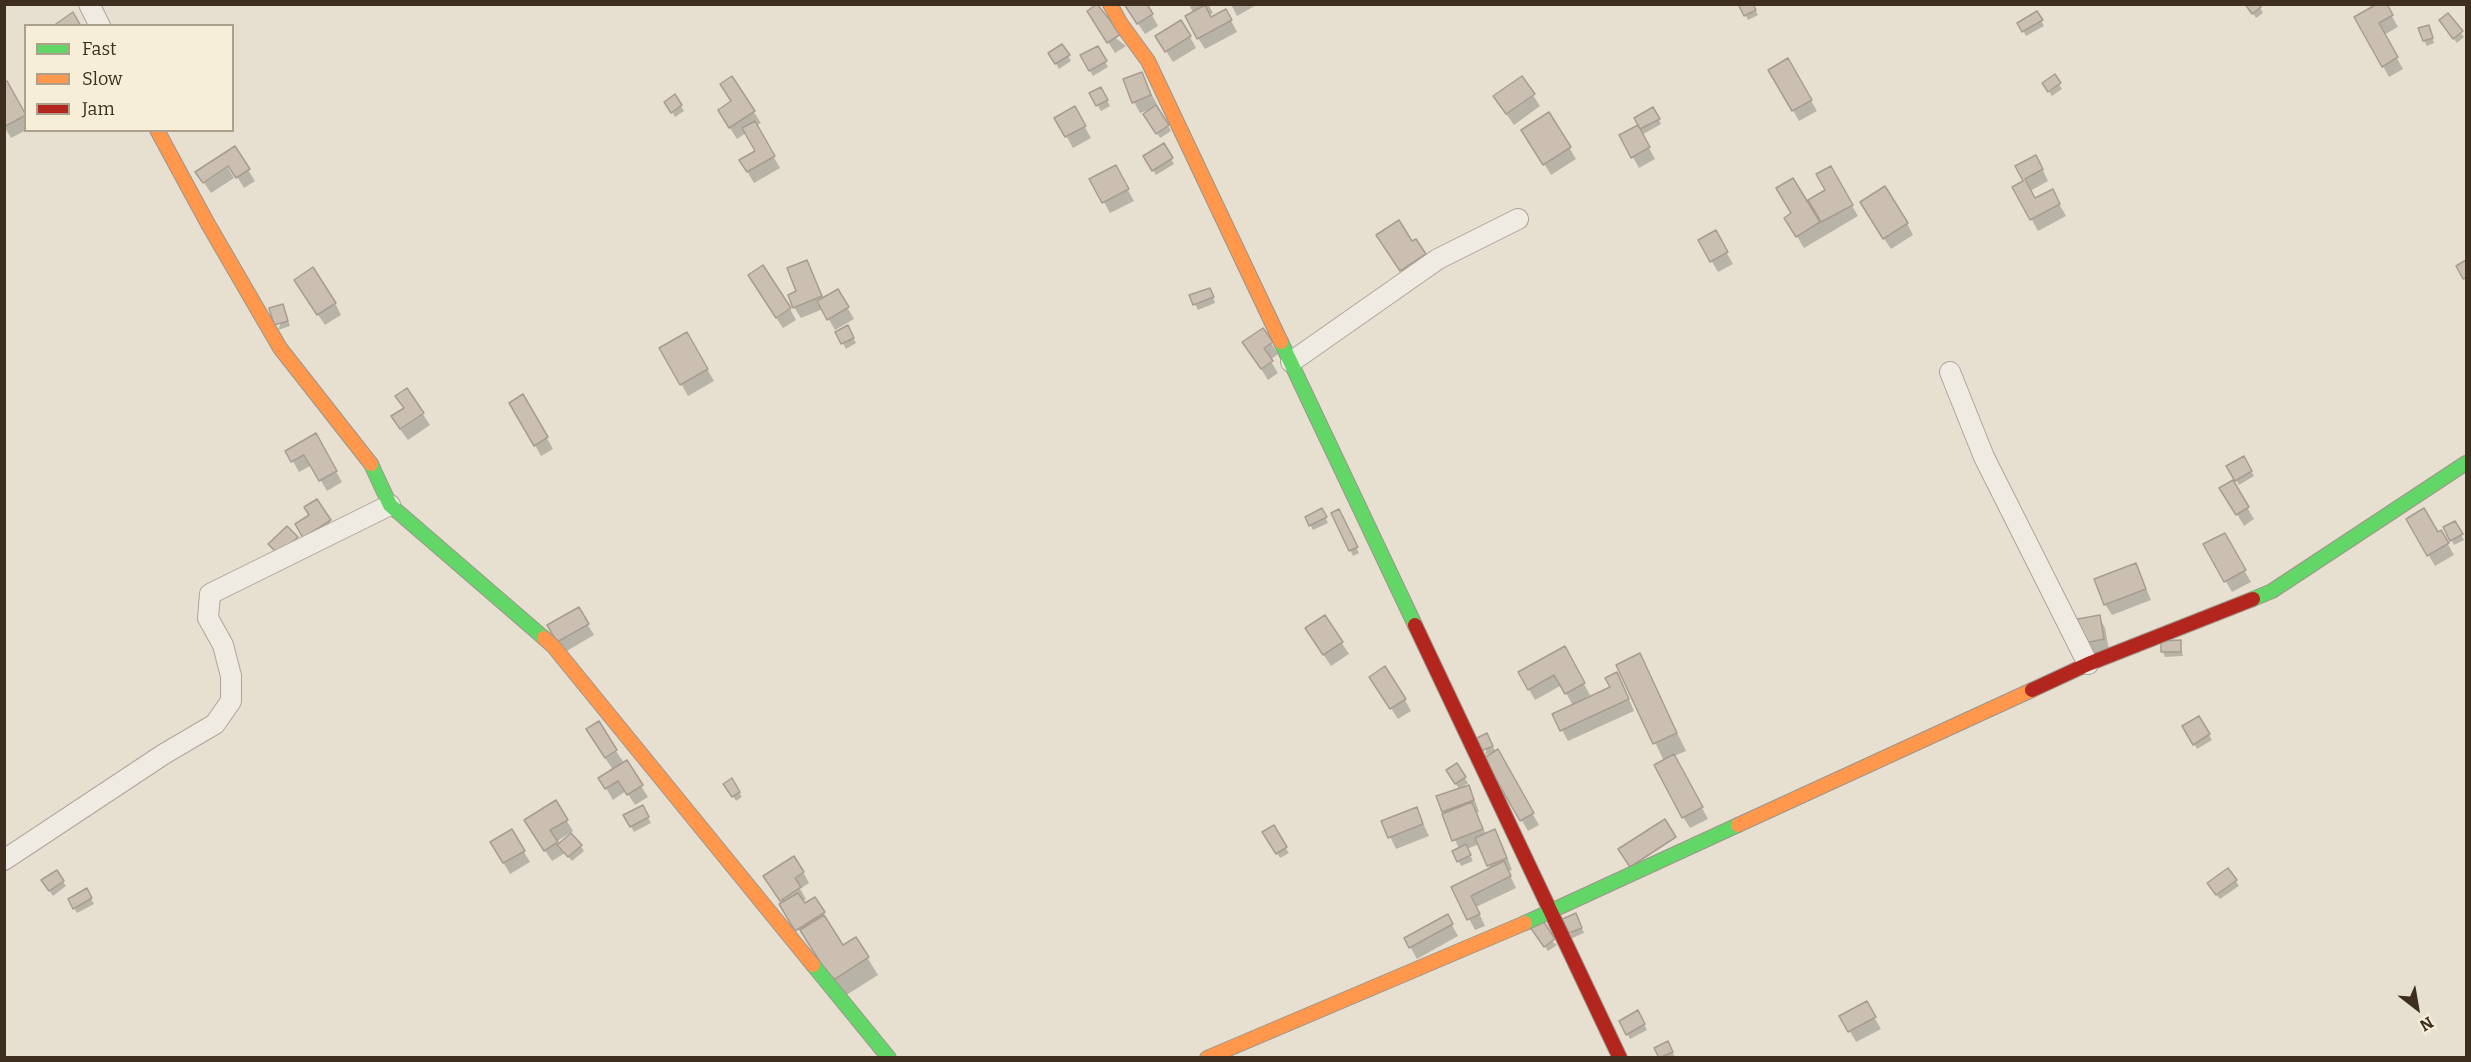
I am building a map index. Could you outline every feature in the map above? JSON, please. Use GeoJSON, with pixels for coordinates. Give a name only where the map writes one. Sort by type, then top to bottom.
{"type":"FeatureCollection","features":[{"type":"Feature","properties":{"kind":"street"},"geometry":{"type":"LineString","coordinates":[[89,4],[99,24]]}},
{"type":"Feature","properties":{"kind":"street"},"geometry":{"type":"LineString","coordinates":[[1110,4],[1121,24],[1148,61],[1620,1058]]}},
{"type":"Feature","properties":{"kind":"street"},"geometry":{"type":"LineString","coordinates":[[158,132],[280,348],[370,462],[390,505],[553,646],[889,1058]]}},
{"type":"Feature","properties":{"kind":"street"},"geometry":{"type":"LineString","coordinates":[[1291,362],[1438,259],[1518,219]]}},
{"type":"Feature","properties":{"kind":"street"},"geometry":{"type":"LineString","coordinates":[[1950,372],[1984,457],[2088,664]]}},
{"type":"Feature","properties":{"kind":"street"},"geometry":{"type":"LineString","coordinates":[[1207,1058],[1550,912],[2088,664],[2272,591],[2466,463]]}},
{"type":"Feature","properties":{"kind":"street"},"geometry":{"type":"LineString","coordinates":[[4,860],[154,760],[215,724],[231,701],[231,676],[223,645],[208,618],[210,594],[390,505]]}},
{"type":"Feature","properties":{"kind":"building"},"geometry":{"type":"Polygon","coordinates":[[[1097,4],[1121,34],[1107,43],[1087,11],[1097,4]]]}},
{"type":"Feature","properties":{"kind":"building"},"geometry":{"type":"Polygon","coordinates":[[[1124,4],[1147,4],[1153,14],[1137,24],[1124,4]]]}},
{"type":"Feature","properties":{"kind":"building"},"geometry":{"type":"Polygon","coordinates":[[[1738,4],[1753,4],[1756,10],[1744,16],[1738,4]]]}},
{"type":"Feature","properties":{"kind":"building"},"geometry":{"type":"Polygon","coordinates":[[[2245,4],[2259,4],[2261,7],[2252,14],[2245,4]]]}},
{"type":"Feature","properties":{"kind":"building"},"geometry":{"type":"Polygon","coordinates":[[[2377,4],[2387,4],[2393,15],[2379,23],[2398,57],[2382,67],[2354,17],[2377,4]]]}},
{"type":"Feature","properties":{"kind":"building"},"geometry":{"type":"Polygon","coordinates":[[[1205,5],[1211,17],[1226,9],[1232,20],[1197,39],[1185,16],[1205,5]]]}},
{"type":"Feature","properties":{"kind":"building"},"geometry":{"type":"Polygon","coordinates":[[[2037,11],[2043,20],[2022,32],[2017,23],[2037,11]]]}},
{"type":"Feature","properties":{"kind":"building"},"geometry":{"type":"Polygon","coordinates":[[[73,12],[80,24],[56,24],[73,12]]]}},
{"type":"Feature","properties":{"kind":"building"},"geometry":{"type":"Polygon","coordinates":[[[2448,13],[2463,31],[2453,39],[2439,20],[2448,13]]]}},
{"type":"Feature","properties":{"kind":"building"},"geometry":{"type":"Polygon","coordinates":[[[1181,20],[1191,36],[1165,52],[1155,36],[1181,20]]]}},
{"type":"Feature","properties":{"kind":"building"},"geometry":{"type":"Polygon","coordinates":[[[2429,25],[2433,38],[2423,41],[2418,28],[2429,25]]]}},
{"type":"Feature","properties":{"kind":"building"},"geometry":{"type":"Polygon","coordinates":[[[1062,44],[1070,55],[1055,64],[1048,53],[1062,44]]]}},
{"type":"Feature","properties":{"kind":"building"},"geometry":{"type":"Polygon","coordinates":[[[1098,46],[1107,61],[1089,71],[1080,55],[1098,46]]]}},
{"type":"Feature","properties":{"kind":"building"},"geometry":{"type":"Polygon","coordinates":[[[1788,58],[1812,100],[1792,111],[1768,70],[1788,58]]]}},
{"type":"Feature","properties":{"kind":"building"},"geometry":{"type":"Polygon","coordinates":[[[1142,72],[1151,95],[1132,103],[1123,79],[1142,72]]]}},
{"type":"Feature","properties":{"kind":"building"},"geometry":{"type":"Polygon","coordinates":[[[2055,74],[2061,83],[2048,92],[2042,83],[2055,74]]]}},
{"type":"Feature","properties":{"kind":"building"},"geometry":{"type":"Polygon","coordinates":[[[732,76],[755,111],[729,128],[718,110],[731,101],[720,84],[732,76]]]}},
{"type":"Feature","properties":{"kind":"building"},"geometry":{"type":"Polygon","coordinates":[[[1522,76],[1535,94],[1506,114],[1493,96],[1522,76]]]}},
{"type":"Feature","properties":{"kind":"building"},"geometry":{"type":"Polygon","coordinates":[[[7,81],[24,111],[24,116],[4,127],[4,83],[7,81]]]}},
{"type":"Feature","properties":{"kind":"building"},"geometry":{"type":"Polygon","coordinates":[[[1101,87],[1108,100],[1096,106],[1089,93],[1101,87]]]}},
{"type":"Feature","properties":{"kind":"building"},"geometry":{"type":"Polygon","coordinates":[[[675,94],[682,105],[671,113],[664,102],[675,94]]]}},
{"type":"Feature","properties":{"kind":"building"},"geometry":{"type":"Polygon","coordinates":[[[1156,105],[1169,125],[1156,134],[1143,114],[1156,105]]]}},
{"type":"Feature","properties":{"kind":"building"},"geometry":{"type":"Polygon","coordinates":[[[1075,106],[1086,126],[1065,137],[1054,118],[1075,106]]]}},
{"type":"Feature","properties":{"kind":"building"},"geometry":{"type":"Polygon","coordinates":[[[1653,107],[1660,119],[1640,129],[1634,118],[1653,107]]]}},
{"type":"Feature","properties":{"kind":"building"},"geometry":{"type":"Polygon","coordinates":[[[1549,112],[1571,147],[1543,165],[1521,130],[1549,112]]]}},
{"type":"Feature","properties":{"kind":"building"},"geometry":{"type":"Polygon","coordinates":[[[755,121],[775,156],[747,172],[739,160],[755,151],[742,128],[755,121]]]}},
{"type":"Feature","properties":{"kind":"building"},"geometry":{"type":"Polygon","coordinates":[[[1638,125],[1650,147],[1631,158],[1619,135],[1638,125]]]}},
{"type":"Feature","properties":{"kind":"building"},"geometry":{"type":"Polygon","coordinates":[[[1164,143],[1173,158],[1152,171],[1143,156],[1164,143]]]}},
{"type":"Feature","properties":{"kind":"building"},"geometry":{"type":"Polygon","coordinates":[[[235,146],[250,169],[236,178],[228,166],[203,183],[195,172],[235,146]]]}},
{"type":"Feature","properties":{"kind":"building"},"geometry":{"type":"Polygon","coordinates":[[[2036,155],[2043,169],[2025,179],[2035,198],[2053,189],[2060,204],[2030,220],[2012,187],[2023,181],[2015,166],[2036,155]]]}},
{"type":"Feature","properties":{"kind":"building"},"geometry":{"type":"Polygon","coordinates":[[[1116,165],[1129,189],[1102,203],[1089,179],[1116,165]]]}},
{"type":"Feature","properties":{"kind":"building"},"geometry":{"type":"Polygon","coordinates":[[[1831,166],[1853,205],[1821,222],[1808,200],[1825,190],[1816,174],[1831,166]]]}},
{"type":"Feature","properties":{"kind":"building"},"geometry":{"type":"Polygon","coordinates":[[[1793,178],[1820,222],[1796,237],[1784,218],[1791,213],[1776,188],[1793,178]]]}},
{"type":"Feature","properties":{"kind":"building"},"geometry":{"type":"Polygon","coordinates":[[[1885,186],[1908,223],[1883,239],[1860,202],[1885,186]]]}},
{"type":"Feature","properties":{"kind":"building"},"geometry":{"type":"Polygon","coordinates":[[[1399,220],[1412,241],[1416,239],[1426,254],[1400,271],[1376,235],[1399,220]]]}},
{"type":"Feature","properties":{"kind":"building"},"geometry":{"type":"Polygon","coordinates":[[[1716,230],[1728,252],[1710,262],[1698,240],[1716,230]]]}},
{"type":"Feature","properties":{"kind":"building"},"geometry":{"type":"Polygon","coordinates":[[[807,260],[822,296],[793,308],[788,295],[796,291],[787,268],[807,260]]]}},
{"type":"Feature","properties":{"kind":"building"},"geometry":{"type":"Polygon","coordinates":[[[2466,260],[2466,278],[2463,279],[2456,266],[2466,260]]]}},
{"type":"Feature","properties":{"kind":"building"},"geometry":{"type":"Polygon","coordinates":[[[763,265],[791,308],[776,318],[748,275],[763,265]]]}},
{"type":"Feature","properties":{"kind":"building"},"geometry":{"type":"Polygon","coordinates":[[[313,267],[336,303],[317,315],[294,280],[313,267]]]}},
{"type":"Feature","properties":{"kind":"building"},"geometry":{"type":"Polygon","coordinates":[[[1210,288],[1214,297],[1193,305],[1189,295],[1210,288]]]}},
{"type":"Feature","properties":{"kind":"building"},"geometry":{"type":"Polygon","coordinates":[[[838,289],[849,307],[827,320],[817,301],[838,289]]]}},
{"type":"Feature","properties":{"kind":"building"},"geometry":{"type":"Polygon","coordinates":[[[283,304],[288,321],[274,325],[269,308],[283,304]]]}},
{"type":"Feature","properties":{"kind":"building"},"geometry":{"type":"Polygon","coordinates":[[[848,325],[854,338],[841,344],[835,332],[848,325]]]}},
{"type":"Feature","properties":{"kind":"building"},"geometry":{"type":"Polygon","coordinates":[[[1263,328],[1273,342],[1264,348],[1273,361],[1261,369],[1242,342],[1263,328]]]}},
{"type":"Feature","properties":{"kind":"building"},"geometry":{"type":"Polygon","coordinates":[[[687,332],[708,369],[680,385],[659,348],[687,332]]]}},
{"type":"Feature","properties":{"kind":"building"},"geometry":{"type":"Polygon","coordinates":[[[407,388],[424,413],[400,429],[391,416],[404,408],[395,396],[407,388]]]}},
{"type":"Feature","properties":{"kind":"building"},"geometry":{"type":"Polygon","coordinates":[[[523,394],[548,437],[534,446],[509,403],[523,394]]]}},
{"type":"Feature","properties":{"kind":"building"},"geometry":{"type":"Polygon","coordinates":[[[316,433],[337,471],[319,481],[304,455],[291,462],[285,451],[316,433]]]}},
{"type":"Feature","properties":{"kind":"building"},"geometry":{"type":"Polygon","coordinates":[[[2244,456],[2252,471],[2235,481],[2226,466],[2244,456]]]}},
{"type":"Feature","properties":{"kind":"building"},"geometry":{"type":"Polygon","coordinates":[[[2233,480],[2249,507],[2236,515],[2219,488],[2233,480]]]}},
{"type":"Feature","properties":{"kind":"building"},"geometry":{"type":"Polygon","coordinates":[[[317,499],[331,520],[303,538],[295,524],[309,515],[304,507],[317,499]]]}},
{"type":"Feature","properties":{"kind":"building"},"geometry":{"type":"Polygon","coordinates":[[[1322,508],[1327,517],[1309,526],[1305,517],[1322,508]]]}},
{"type":"Feature","properties":{"kind":"building"},"geometry":{"type":"Polygon","coordinates":[[[2424,508],[2438,532],[2441,530],[2449,543],[2427,556],[2406,519],[2424,508]]]}},
{"type":"Feature","properties":{"kind":"building"},"geometry":{"type":"Polygon","coordinates":[[[1339,509],[1358,547],[1349,551],[1331,513],[1339,509]]]}},
{"type":"Feature","properties":{"kind":"building"},"geometry":{"type":"Polygon","coordinates":[[[2455,521],[2463,534],[2450,541],[2443,527],[2455,521]]]}},
{"type":"Feature","properties":{"kind":"building"},"geometry":{"type":"Polygon","coordinates":[[[287,526],[298,537],[279,555],[268,544],[287,526]]]}},
{"type":"Feature","properties":{"kind":"building"},"geometry":{"type":"Polygon","coordinates":[[[2225,533],[2246,570],[2224,582],[2203,544],[2225,533]]]}},
{"type":"Feature","properties":{"kind":"building"},"geometry":{"type":"Polygon","coordinates":[[[2136,563],[2146,589],[2104,605],[2094,579],[2136,563]]]}},
{"type":"Feature","properties":{"kind":"building"},"geometry":{"type":"Polygon","coordinates":[[[579,607],[589,624],[557,642],[547,625],[579,607]]]}},
{"type":"Feature","properties":{"kind":"building"},"geometry":{"type":"Polygon","coordinates":[[[1325,615],[1343,642],[1323,655],[1305,628],[1325,615]]]}},
{"type":"Feature","properties":{"kind":"building"},"geometry":{"type":"Polygon","coordinates":[[[2100,615],[2104,639],[2076,645],[2072,620],[2100,615]]]}},
{"type":"Feature","properties":{"kind":"building"},"geometry":{"type":"Polygon","coordinates":[[[2181,640],[2181,652],[2161,652],[2161,641],[2181,640]]]}},
{"type":"Feature","properties":{"kind":"building"},"geometry":{"type":"Polygon","coordinates":[[[1565,646],[1585,683],[1565,694],[1554,675],[1528,690],[1518,672],[1565,646]]]}},
{"type":"Feature","properties":{"kind":"building"},"geometry":{"type":"Polygon","coordinates":[[[1640,653],[1677,733],[1653,744],[1616,665],[1640,653]]]}},
{"type":"Feature","properties":{"kind":"building"},"geometry":{"type":"Polygon","coordinates":[[[1385,666],[1406,699],[1390,709],[1369,677],[1385,666]]]}},
{"type":"Feature","properties":{"kind":"building"},"geometry":{"type":"Polygon","coordinates":[[[1617,672],[1629,699],[1560,731],[1552,714],[1610,687],[1605,678],[1617,672]]]}},
{"type":"Feature","properties":{"kind":"building"},"geometry":{"type":"Polygon","coordinates":[[[2199,716],[2210,734],[2193,745],[2182,726],[2199,716]]]}},
{"type":"Feature","properties":{"kind":"building"},"geometry":{"type":"Polygon","coordinates":[[[599,721],[617,750],[605,758],[586,729],[599,721]]]}},
{"type":"Feature","properties":{"kind":"building"},"geometry":{"type":"Polygon","coordinates":[[[1487,733],[1493,746],[1481,751],[1475,739],[1487,733]]]}},
{"type":"Feature","properties":{"kind":"building"},"geometry":{"type":"Polygon","coordinates":[[[1498,749],[1534,813],[1520,821],[1484,758],[1498,749]]]}},
{"type":"Feature","properties":{"kind":"building"},"geometry":{"type":"Polygon","coordinates":[[[1674,754],[1703,807],[1682,818],[1654,765],[1674,754]]]}},
{"type":"Feature","properties":{"kind":"building"},"geometry":{"type":"Polygon","coordinates":[[[627,760],[643,785],[627,795],[618,781],[605,789],[598,778],[627,760]]]}},
{"type":"Feature","properties":{"kind":"building"},"geometry":{"type":"Polygon","coordinates":[[[1457,763],[1466,777],[1455,784],[1446,770],[1457,763]]]}},
{"type":"Feature","properties":{"kind":"building"},"geometry":{"type":"Polygon","coordinates":[[[732,778],[740,792],[732,797],[723,784],[732,778]]]}},
{"type":"Feature","properties":{"kind":"building"},"geometry":{"type":"Polygon","coordinates":[[[1469,785],[1474,800],[1442,812],[1436,796],[1469,785]]]}},
{"type":"Feature","properties":{"kind":"building"},"geometry":{"type":"Polygon","coordinates":[[[556,800],[568,820],[550,830],[558,842],[544,851],[524,820],[556,800]]]}},
{"type":"Feature","properties":{"kind":"building"},"geometry":{"type":"Polygon","coordinates":[[[1472,802],[1483,829],[1452,841],[1442,814],[1472,802]]]}},
{"type":"Feature","properties":{"kind":"building"},"geometry":{"type":"Polygon","coordinates":[[[643,805],[649,817],[630,827],[623,815],[643,805]]]}},
{"type":"Feature","properties":{"kind":"building"},"geometry":{"type":"Polygon","coordinates":[[[1417,807],[1423,824],[1388,838],[1381,821],[1417,807]]]}},
{"type":"Feature","properties":{"kind":"building"},"geometry":{"type":"Polygon","coordinates":[[[1665,819],[1676,837],[1630,867],[1618,849],[1665,819]]]}},
{"type":"Feature","properties":{"kind":"building"},"geometry":{"type":"Polygon","coordinates":[[[1274,825],[1287,847],[1276,854],[1262,832],[1274,825]]]}},
{"type":"Feature","properties":{"kind":"building"},"geometry":{"type":"Polygon","coordinates":[[[512,829],[525,851],[503,863],[490,842],[512,829]]]}},
{"type":"Feature","properties":{"kind":"building"},"geometry":{"type":"Polygon","coordinates":[[[1495,829],[1507,858],[1487,866],[1475,838],[1495,829]]]}},
{"type":"Feature","properties":{"kind":"building"},"geometry":{"type":"Polygon","coordinates":[[[571,833],[582,845],[568,857],[557,845],[571,833]]]}},
{"type":"Feature","properties":{"kind":"building"},"geometry":{"type":"Polygon","coordinates":[[[1466,844],[1471,855],[1457,862],[1452,851],[1466,844]]]}},
{"type":"Feature","properties":{"kind":"building"},"geometry":{"type":"Polygon","coordinates":[[[794,856],[804,872],[795,878],[801,887],[780,901],[763,876],[794,856]]]}},
{"type":"Feature","properties":{"kind":"building"},"geometry":{"type":"Polygon","coordinates":[[[1504,861],[1511,876],[1471,896],[1480,914],[1467,920],[1451,887],[1504,861]]]}},
{"type":"Feature","properties":{"kind":"building"},"geometry":{"type":"Polygon","coordinates":[[[2228,868],[2237,880],[2216,895],[2207,883],[2228,868]]]}},
{"type":"Feature","properties":{"kind":"building"},"geometry":{"type":"Polygon","coordinates":[[[57,870],[64,881],[49,891],[41,880],[57,870]]]}},
{"type":"Feature","properties":{"kind":"building"},"geometry":{"type":"Polygon","coordinates":[[[87,888],[92,898],[73,909],[68,899],[87,888]]]}},
{"type":"Feature","properties":{"kind":"building"},"geometry":{"type":"Polygon","coordinates":[[[798,893],[805,903],[815,897],[825,912],[795,931],[779,904],[798,893]]]}},
{"type":"Feature","properties":{"kind":"building"},"geometry":{"type":"Polygon","coordinates":[[[1576,913],[1582,928],[1564,935],[1558,921],[1576,913]]]}},
{"type":"Feature","properties":{"kind":"building"},"geometry":{"type":"Polygon","coordinates":[[[1448,914],[1453,924],[1409,948],[1404,938],[1448,914]]]}},
{"type":"Feature","properties":{"kind":"building"},"geometry":{"type":"Polygon","coordinates":[[[824,915],[843,945],[856,937],[869,957],[832,981],[800,930],[824,915]]]}},
{"type":"Feature","properties":{"kind":"building"},"geometry":{"type":"Polygon","coordinates":[[[1542,919],[1555,939],[1544,947],[1530,927],[1542,919]]]}},
{"type":"Feature","properties":{"kind":"building"},"geometry":{"type":"Polygon","coordinates":[[[1867,1001],[1876,1017],[1848,1032],[1839,1016],[1867,1001]]]}},
{"type":"Feature","properties":{"kind":"building"},"geometry":{"type":"Polygon","coordinates":[[[1638,1010],[1645,1024],[1626,1035],[1619,1021],[1638,1010]]]}},
{"type":"Feature","properties":{"kind":"building"},"geometry":{"type":"Polygon","coordinates":[[[1668,1041],[1673,1052],[1659,1058],[1654,1048],[1668,1041]]]}},
{"type":"Feature","properties":{"kind":"traffic: fast"},"geometry":{"type":"LineString","coordinates":[[1281,342],[1415,625]]}},
{"type":"Feature","properties":{"kind":"traffic: fast"},"geometry":{"type":"LineString","coordinates":[[2253,599],[2272,591],[2466,463]]}},
{"type":"Feature","properties":{"kind":"traffic: fast"},"geometry":{"type":"LineString","coordinates":[[371,464],[390,505],[544,638]]}},
{"type":"Feature","properties":{"kind":"traffic: fast"},"geometry":{"type":"LineString","coordinates":[[1525,923],[1738,825]]}},
{"type":"Feature","properties":{"kind":"traffic: fast"},"geometry":{"type":"LineString","coordinates":[[813,965],[889,1058]]}},
{"type":"Feature","properties":{"kind":"traffic: slow"},"geometry":{"type":"LineString","coordinates":[[1110,4],[1121,24],[1148,61],[1281,342]]}},
{"type":"Feature","properties":{"kind":"traffic: slow"},"geometry":{"type":"LineString","coordinates":[[158,132],[280,348],[371,464]]}},
{"type":"Feature","properties":{"kind":"traffic: slow"},"geometry":{"type":"LineString","coordinates":[[544,638],[553,646],[813,965]]}},
{"type":"Feature","properties":{"kind":"traffic: slow"},"geometry":{"type":"LineString","coordinates":[[1738,825],[2032,690]]}},
{"type":"Feature","properties":{"kind":"traffic: slow"},"geometry":{"type":"LineString","coordinates":[[1207,1058],[1525,923]]}},
{"type":"Feature","properties":{"kind":"traffic: jam"},"geometry":{"type":"LineString","coordinates":[[2032,690],[2088,664],[2253,599]]}},
{"type":"Feature","properties":{"kind":"traffic: jam"},"geometry":{"type":"LineString","coordinates":[[1415,625],[1620,1058]]}}]}
